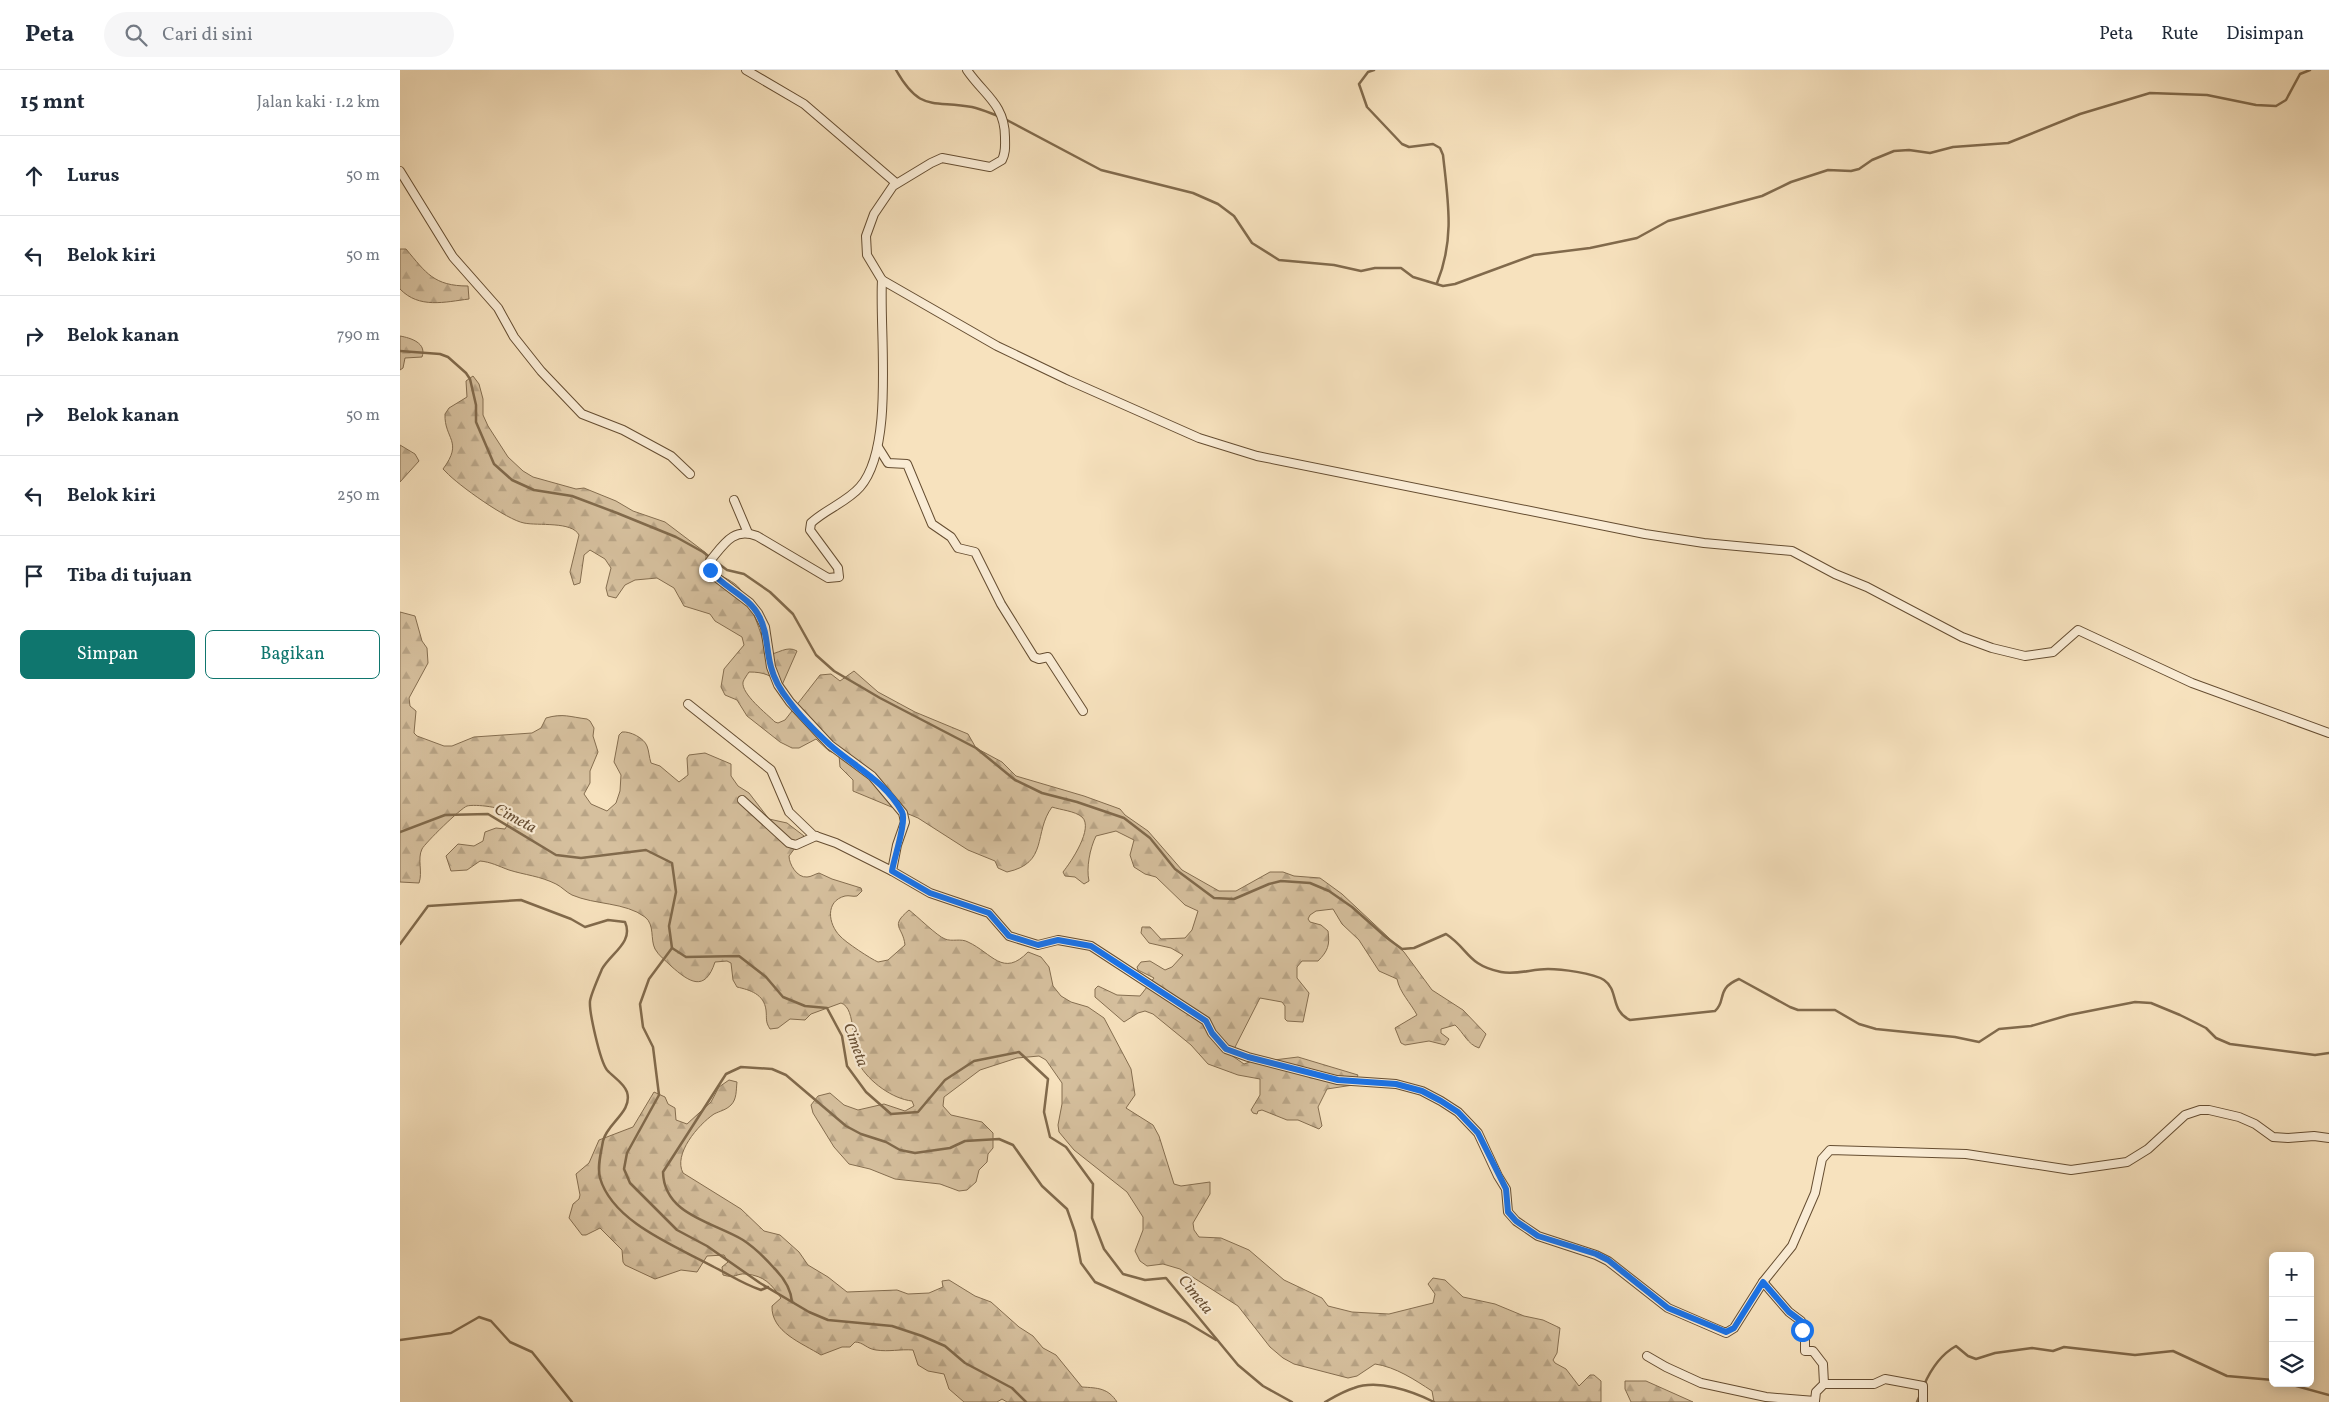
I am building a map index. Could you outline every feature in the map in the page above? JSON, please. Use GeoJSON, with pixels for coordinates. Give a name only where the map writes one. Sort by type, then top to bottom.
{"type":"FeatureCollection","features":[{"type":"Feature","properties":{"kind":"street"},"geometry":{"type":"LineString","coordinates":[[746,70],[804,104],[896,183]]}},
{"type":"Feature","properties":{"kind":"street"},"geometry":{"type":"LineString","coordinates":[[967,70],[993,100],[1003,118],[1005,152],[1002,160],[990,167],[942,158],[896,183],[874,214],[866,236],[867,255],[882,280],[997,346],[1068,380],[1221,446],[1257,456],[1645,534],[1704,543],[1792,552],[1835,574],[1867,587],[1962,638],[2025,656],[2053,652],[2078,630],[2192,682],[2329,733]]}},
{"type":"Feature","properties":{"kind":"street"},"geometry":{"type":"LineString","coordinates":[[400,171],[453,257],[498,308],[514,337],[541,371],[582,414],[623,430],[671,456],[690,474]]}},
{"type":"Feature","properties":{"kind":"street"},"geometry":{"type":"LineString","coordinates":[[882,280],[883,373],[878,447],[875,462],[860,488],[811,523],[810,530],[838,568],[840,574],[836,579],[828,578],[748,533],[732,536],[710,561],[710,570],[750,603],[758,613],[765,627],[771,667],[778,685],[790,702],[830,745],[872,776],[903,813],[905,822],[897,845],[892,871]]}},
{"type":"Feature","properties":{"kind":"street"},"geometry":{"type":"LineString","coordinates":[[878,447],[888,463],[907,464],[932,524],[951,537],[958,548],[975,552],[1001,604],[1034,657],[1039,659],[1045,656],[1048,657],[1083,711]]}},
{"type":"Feature","properties":{"kind":"street"},"geometry":{"type":"LineString","coordinates":[[734,500],[748,533]]}},
{"type":"Feature","properties":{"kind":"street"},"geometry":{"type":"LineString","coordinates":[[688,704],[771,770],[789,812],[816,836],[836,843],[892,871],[930,893],[989,913],[1009,936],[1038,945],[1058,940],[1091,946],[1206,1021],[1212,1033],[1226,1049],[1248,1057],[1338,1080],[1396,1084],[1422,1091],[1441,1101],[1458,1112],[1478,1133],[1506,1189],[1508,1212],[1516,1221],[1538,1236],[1596,1254],[1608,1260],[1668,1308],[1719,1331],[1730,1332],[1734,1328],[1763,1282],[1792,1246],[1815,1193],[1822,1159],[1830,1150],[1966,1154],[2071,1170],[2127,1162],[2148,1148],[2185,1115],[2200,1110],[2209,1110],[2239,1117],[2255,1124],[2273,1137],[2317,1136],[2329,1138]]}},
{"type":"Feature","properties":{"kind":"street"},"geometry":{"type":"LineString","coordinates":[[742,800],[789,843],[796,845],[816,836]]}},
{"type":"Feature","properties":{"kind":"street"},"geometry":{"type":"LineString","coordinates":[[1647,1356],[1701,1383],[1766,1397],[1816,1401],[1816,1392],[1824,1384],[1824,1364],[1813,1351],[1805,1351],[1806,1338],[1801,1321],[1789,1312],[1763,1282]]}},
{"type":"Feature","properties":{"kind":"street"},"geometry":{"type":"LineString","coordinates":[[1824,1384],[1874,1384],[1885,1379],[1917,1384],[1923,1386],[1923,1402]]}},
{"type":"Feature","properties":{"kind":"green space"},"geometry":{"type":"Polygon","coordinates":[[[400,249],[406,249],[425,271],[439,281],[447,284],[468,286],[469,299],[433,303],[424,302],[407,295],[400,289],[400,249]]]}},
{"type":"Feature","properties":{"kind":"green space"},"geometry":{"type":"Polygon","coordinates":[[[400,336],[417,342],[423,352],[422,357],[405,358],[403,368],[400,370],[400,336]]]}},
{"type":"Feature","properties":{"kind":"green space"},"geometry":{"type":"Polygon","coordinates":[[[473,376],[479,384],[483,399],[483,415],[488,426],[508,457],[523,471],[533,477],[576,489],[584,488],[616,501],[633,511],[665,522],[706,553],[706,565],[709,568],[740,589],[755,617],[767,655],[786,649],[797,651],[782,685],[763,673],[754,672],[749,672],[743,682],[743,687],[750,698],[775,722],[778,723],[785,720],[820,675],[831,674],[840,681],[854,671],[878,692],[915,712],[968,734],[976,748],[1002,762],[1016,776],[1084,796],[1120,809],[1125,815],[1148,831],[1182,870],[1219,891],[1236,891],[1270,872],[1283,872],[1294,876],[1320,878],[1342,894],[1404,952],[1432,990],[1463,1010],[1486,1034],[1479,1048],[1469,1041],[1455,1025],[1441,1029],[1441,1033],[1449,1039],[1445,1045],[1429,1041],[1405,1045],[1401,1043],[1395,1028],[1417,1015],[1398,984],[1397,979],[1379,971],[1359,940],[1342,924],[1333,909],[1316,911],[1308,919],[1310,922],[1321,925],[1328,931],[1329,940],[1326,951],[1318,961],[1302,961],[1297,967],[1297,978],[1309,993],[1303,1022],[1287,1021],[1285,1019],[1285,1006],[1282,1002],[1260,998],[1231,1055],[1244,1064],[1261,1058],[1274,1060],[1298,1057],[1358,1075],[1353,1085],[1327,1089],[1318,1107],[1322,1126],[1319,1129],[1298,1120],[1287,1120],[1262,1110],[1258,1111],[1257,1114],[1253,1113],[1251,1110],[1260,1095],[1260,1079],[1238,1075],[1208,1064],[1191,1045],[1153,1014],[1145,1011],[1124,1022],[1095,997],[1095,989],[1098,986],[1117,995],[1140,996],[1154,978],[1138,970],[1137,967],[1141,962],[1150,961],[1165,970],[1172,967],[1183,955],[1171,948],[1149,943],[1141,933],[1142,927],[1150,927],[1161,939],[1185,938],[1192,930],[1198,911],[1185,905],[1156,877],[1145,874],[1134,867],[1130,855],[1134,840],[1116,831],[1096,836],[1089,858],[1089,881],[1084,884],[1075,877],[1065,876],[1063,872],[1080,845],[1085,822],[1076,813],[1052,807],[1046,817],[1035,854],[1029,862],[1020,868],[1007,872],[998,868],[995,861],[968,850],[918,818],[853,791],[853,780],[840,767],[839,755],[829,751],[816,739],[799,748],[792,748],[780,742],[747,716],[737,700],[725,695],[721,687],[724,669],[744,645],[742,637],[715,621],[710,614],[684,606],[674,588],[657,578],[635,580],[625,585],[616,598],[608,596],[606,588],[611,568],[605,559],[590,550],[584,555],[580,583],[574,585],[570,572],[579,535],[575,531],[562,526],[524,523],[506,516],[461,485],[443,469],[449,460],[453,446],[445,422],[445,414],[449,408],[467,397],[466,381],[473,376]]]}},
{"type":"Feature","properties":{"kind":"green space"},"geometry":{"type":"Polygon","coordinates":[[[400,445],[415,454],[419,461],[400,482],[400,445]]]}},
{"type":"Feature","properties":{"kind":"green space"},"geometry":{"type":"Polygon","coordinates":[[[400,612],[415,616],[422,641],[427,648],[428,663],[409,698],[410,706],[416,711],[414,733],[417,736],[444,746],[452,746],[474,737],[532,733],[541,728],[546,718],[566,716],[587,719],[594,728],[593,736],[598,752],[590,771],[590,783],[584,794],[591,804],[607,811],[616,803],[620,791],[621,775],[614,762],[619,735],[622,732],[633,734],[643,740],[647,746],[651,763],[660,766],[679,782],[688,775],[687,758],[689,755],[705,753],[731,764],[731,776],[738,786],[749,793],[769,819],[787,823],[804,836],[789,856],[790,863],[797,873],[803,877],[810,877],[819,873],[861,888],[862,891],[857,896],[846,896],[834,903],[830,913],[836,931],[858,950],[878,962],[888,960],[905,945],[898,924],[909,910],[941,937],[948,940],[965,941],[998,961],[1011,963],[1028,952],[1041,957],[1049,967],[1053,986],[1061,996],[1071,1002],[1088,1007],[1104,1018],[1131,1069],[1135,1095],[1126,1108],[1153,1125],[1159,1136],[1174,1184],[1181,1186],[1210,1182],[1210,1194],[1193,1223],[1194,1230],[1199,1237],[1221,1238],[1249,1250],[1284,1280],[1322,1298],[1328,1306],[1352,1312],[1389,1314],[1433,1303],[1435,1294],[1428,1284],[1433,1278],[1445,1280],[1463,1297],[1495,1304],[1524,1316],[1543,1320],[1560,1328],[1557,1353],[1553,1360],[1555,1363],[1566,1369],[1579,1386],[1590,1375],[1594,1375],[1601,1381],[1601,1402],[1434,1402],[1432,1391],[1390,1368],[1375,1364],[1357,1376],[1348,1378],[1294,1364],[1283,1358],[1270,1347],[1238,1306],[1180,1269],[1163,1264],[1147,1266],[1140,1261],[1135,1251],[1143,1230],[1143,1217],[1127,1192],[1074,1150],[1059,1132],[1062,1083],[1046,1060],[1039,1056],[1017,1058],[980,1070],[944,1097],[943,1106],[951,1115],[982,1122],[993,1133],[993,1148],[988,1154],[987,1162],[979,1170],[976,1182],[967,1190],[959,1191],[940,1184],[895,1179],[870,1169],[849,1164],[834,1147],[813,1113],[811,1105],[818,1096],[830,1093],[844,1105],[858,1110],[884,1104],[905,1111],[914,1106],[912,1101],[897,1097],[882,1089],[863,1071],[857,1058],[852,1021],[846,1006],[841,1003],[811,1014],[805,1020],[790,1019],[778,1028],[770,1029],[767,1022],[765,1005],[756,994],[737,987],[733,980],[731,963],[727,961],[715,962],[706,978],[696,982],[690,980],[658,954],[648,920],[637,912],[572,895],[550,881],[488,862],[480,861],[467,870],[451,871],[446,856],[458,844],[474,846],[483,841],[485,832],[496,828],[505,829],[509,816],[506,812],[476,805],[463,808],[422,849],[419,883],[400,882],[400,612]]]}},
{"type":"Feature","properties":{"kind":"green space"},"geometry":{"type":"Polygon","coordinates":[[[729,1080],[737,1082],[733,1103],[708,1119],[689,1140],[681,1157],[683,1173],[741,1209],[764,1231],[780,1235],[799,1252],[808,1265],[828,1277],[847,1292],[897,1290],[908,1294],[929,1293],[943,1287],[942,1281],[949,1280],[975,1296],[991,1302],[1019,1327],[1033,1336],[1043,1348],[1056,1355],[1082,1387],[1098,1388],[1106,1391],[1117,1402],[1007,1402],[1002,1399],[997,1402],[964,1402],[949,1389],[944,1374],[928,1371],[918,1365],[913,1350],[876,1350],[855,1342],[850,1347],[842,1347],[821,1355],[797,1341],[782,1330],[773,1315],[772,1306],[781,1298],[774,1289],[763,1279],[753,1275],[723,1275],[722,1267],[728,1262],[724,1255],[707,1256],[697,1272],[681,1270],[655,1279],[625,1265],[622,1250],[600,1228],[582,1235],[569,1218],[573,1204],[579,1199],[580,1195],[576,1174],[589,1163],[599,1140],[633,1127],[654,1092],[665,1097],[668,1104],[675,1108],[676,1120],[687,1124],[711,1102],[719,1087],[729,1080]]]}},
{"type":"Feature","properties":{"kind":"green space"},"geometry":{"type":"Polygon","coordinates":[[[1625,1381],[1646,1381],[1693,1402],[1631,1402],[1625,1389],[1625,1381]]]}},
{"type":"Feature","properties":{"kind":"waterway"},"geometry":{"type":"LineString","coordinates":[[896,70],[912,93],[928,102],[972,107],[998,116]]}},
{"type":"Feature","properties":{"kind":"waterway"},"geometry":{"type":"LineString","coordinates":[[1374,70],[1368,72],[1359,84],[1367,107],[1402,144],[1409,147],[1433,144],[1440,148],[1443,155],[1449,220],[1443,267],[1437,283]]}},
{"type":"Feature","properties":{"kind":"waterway"},"geometry":{"type":"LineString","coordinates":[[1003,118],[1101,170],[1193,193],[1218,204],[1234,216],[1252,243],[1279,260],[1334,265],[1361,271],[1375,268],[1401,268],[1413,277],[1443,286],[1455,284],[1534,255],[1590,248],[1637,238],[1668,221],[1762,196],[1791,182],[1828,170],[1851,171],[1859,169],[1872,160],[1894,151],[1909,150],[1930,153],[1953,147],[2008,143],[2080,114],[2150,93],[2207,95],[2256,105],[2276,106],[2286,100],[2300,74],[2310,70]]}},
{"type":"Feature","properties":{"kind":"waterway"},"geometry":{"type":"LineString","coordinates":[[400,351],[440,354],[448,357],[466,373],[470,379],[476,405],[476,422],[494,464],[512,480],[534,490],[572,496],[617,513],[676,537],[703,552],[727,570],[744,574],[770,592],[793,614],[816,655],[834,671],[880,698],[976,748],[1015,780],[1042,793],[1077,802],[1124,818],[1150,838],[1175,869],[1214,898],[1234,899],[1281,881],[1310,883],[1329,891],[1352,907],[1402,949],[1414,948],[1446,934],[1475,961],[1490,969],[1513,973],[1554,969],[1592,975],[1604,980],[1612,989],[1620,1011],[1630,1020],[1715,1011],[1724,991],[1739,979],[1798,1010],[1835,1010],[1859,1024],[1876,1029],[1955,1037],[1979,1042],[1999,1029],[2031,1026],[2069,1015],[2135,1002],[2151,1003],[2180,1015],[2206,1028],[2216,1038],[2230,1044],[2315,1055],[2329,1053]]}},
{"type":"Feature","properties":{"kind":"waterway","name":"Cimeta"},"geometry":{"type":"LineString","coordinates":[[400,832],[445,815],[488,814],[556,855],[581,858],[646,850],[672,863],[676,892],[669,926],[672,948],[686,957],[739,956],[766,977],[783,997],[805,1006],[827,1008],[842,1036],[847,1066],[866,1092],[891,1114],[918,1112],[945,1080],[974,1061],[1019,1052],[1048,1079],[1044,1112],[1050,1137],[1066,1147],[1093,1184],[1092,1218],[1104,1249],[1123,1274],[1145,1280],[1166,1278],[1238,1365],[1263,1386],[1292,1402]]}},
{"type":"Feature","properties":{"kind":"waterway"},"geometry":{"type":"LineString","coordinates":[[400,944],[428,906],[521,900],[571,919],[585,927],[608,920],[625,922],[627,929],[624,941],[602,969],[590,1001],[595,1036],[604,1065],[623,1086],[627,1092],[628,1099],[623,1112],[605,1135],[599,1164],[600,1178],[607,1194],[618,1208],[648,1232],[748,1285],[761,1290],[768,1287]]}},
{"type":"Feature","properties":{"kind":"waterway"},"geometry":{"type":"LineString","coordinates":[[672,948],[649,979],[640,1004],[643,1027],[653,1047],[659,1095],[627,1153],[624,1169],[630,1183],[677,1230],[707,1246],[760,1283],[809,1312],[828,1320],[892,1326],[922,1336],[945,1346],[965,1363],[1012,1388],[1026,1402]]}},
{"type":"Feature","properties":{"kind":"waterway"},"geometry":{"type":"LineString","coordinates":[[792,1302],[790,1292],[783,1279],[759,1253],[743,1240],[681,1208],[665,1187],[663,1172],[726,1074],[741,1067],[772,1069],[786,1075],[846,1126],[861,1134],[886,1142],[900,1150],[915,1153],[950,1148],[965,1141],[999,1139],[1013,1145],[1042,1186],[1067,1209],[1075,1232],[1081,1263],[1095,1282],[1186,1322],[1216,1340]]}},
{"type":"Feature","properties":{"kind":"waterway"},"geometry":{"type":"LineString","coordinates":[[400,1340],[451,1333],[479,1317],[491,1321],[510,1342],[532,1352],[572,1402]]}},
{"type":"Feature","properties":{"kind":"waterway"},"geometry":{"type":"LineString","coordinates":[[1924,1385],[1937,1363],[1956,1346],[1968,1356],[1976,1359],[1995,1353],[2032,1348],[2053,1351],[2064,1347],[2135,1355],[2173,1351],[2227,1376],[2269,1380]]}},
{"type":"Feature","properties":{"kind":"waterway","name":"Cimeta"},"geometry":{"type":"LineString","coordinates":[[1325,1402],[1350,1389],[1374,1385],[1405,1390],[1434,1402]]}},
{"type":"Feature","properties":{"kind":"waterway"},"geometry":{"type":"LineString","coordinates":[[2300,1387],[2329,1395]]}},
{"type":"Feature","properties":{"kind":"waterway"},"geometry":{"type":"LineString","coordinates":[[1917,1402],[1920,1395]]}},
{"type":"Feature","properties":{"kind":"route"},"geometry":{"type":"LineString","coordinates":[[710,570],[712,574],[718,576],[750,603],[758,613],[765,627],[771,667],[778,685],[790,702],[830,745],[872,776],[903,813],[905,822],[897,845],[892,871],[918,888],[955,903],[989,913],[1009,936],[1038,945],[1058,940],[1091,946],[1206,1021],[1212,1033],[1226,1049],[1248,1057],[1338,1080],[1396,1084],[1422,1091],[1458,1112],[1478,1133],[1506,1189],[1508,1212],[1522,1227],[1538,1236],[1596,1254],[1608,1260],[1668,1308],[1719,1331],[1730,1332],[1734,1328],[1763,1282],[1789,1312],[1801,1321],[1802,1330]]}}]}
